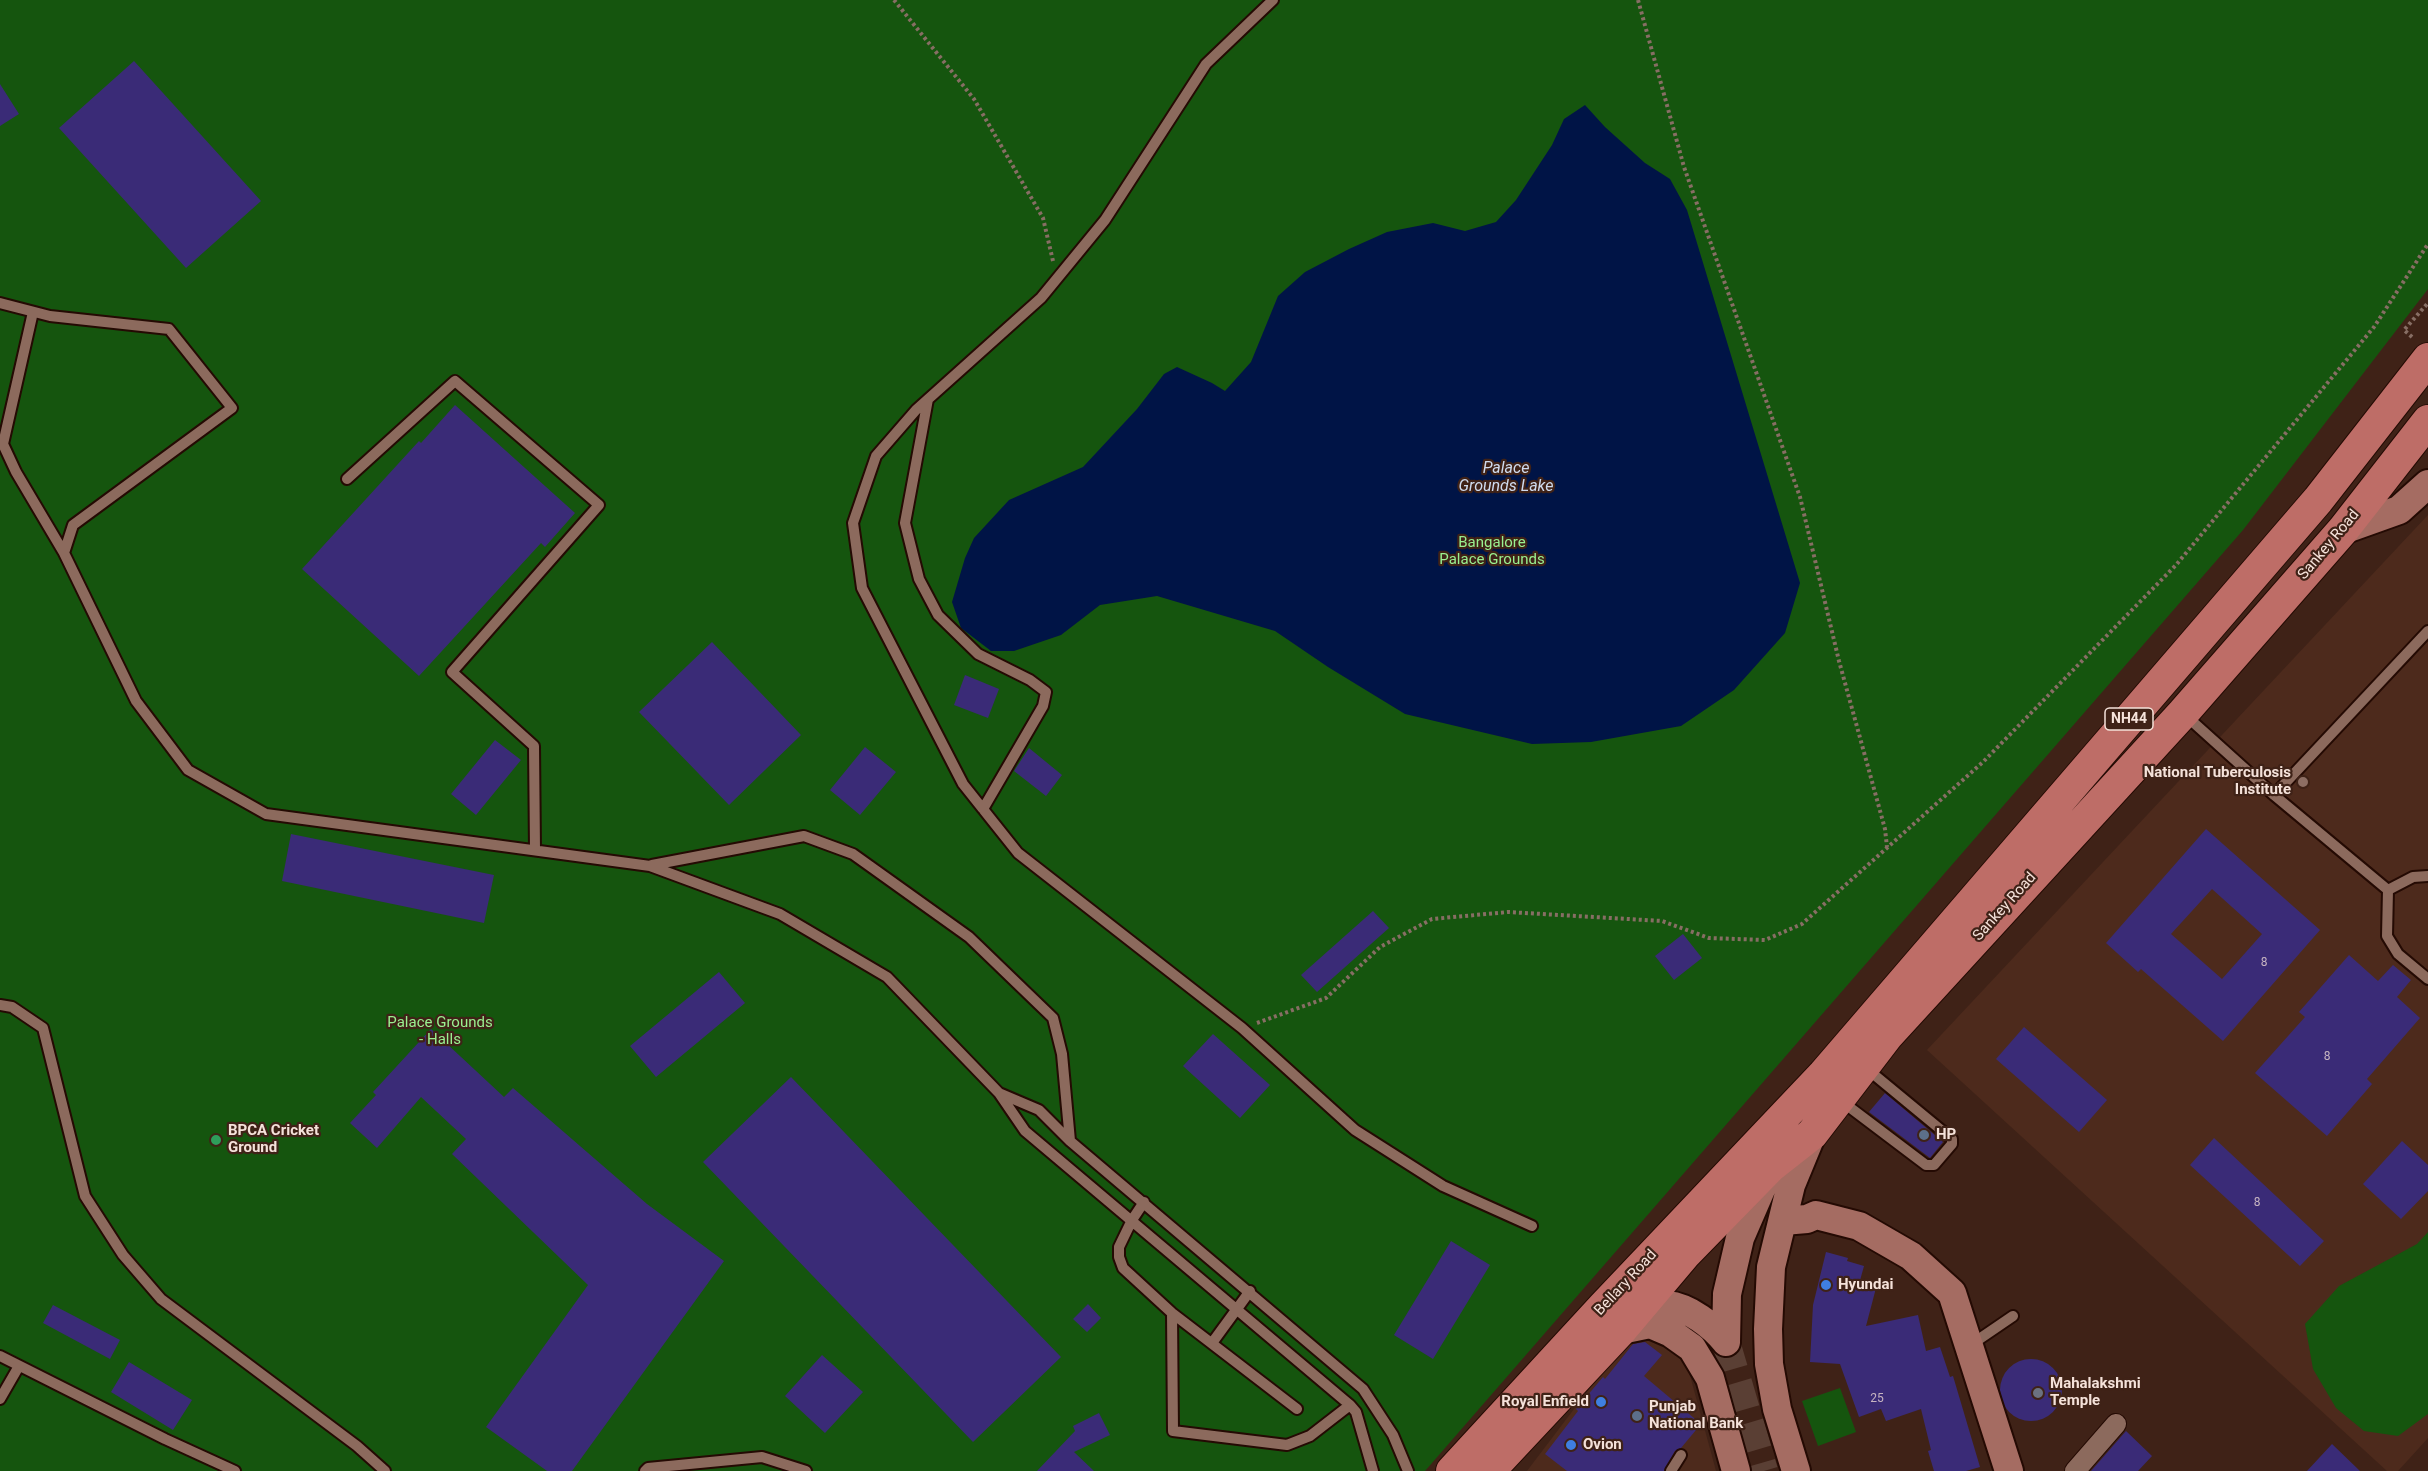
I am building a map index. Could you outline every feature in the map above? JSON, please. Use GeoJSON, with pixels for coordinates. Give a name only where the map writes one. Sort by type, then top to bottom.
{"type":"FeatureCollection","features":[{"type":"Feature","properties":{"kind":"main road","name":"Sankey Road"},"geometry":{"type":"LineString","coordinates":[[1796,1471],[1777,1409],[1769,1364],[1768,1329],[1772,1267],[1791,1185],[1831,1086],[2318,500],[2420,348]]}},
{"type":"Feature","properties":{"kind":"main road","name":"Sankey Road"},"geometry":{"type":"LineString","coordinates":[[1801,1096],[1831,1086],[1864,1066],[1887,1036],[2183,713],[2343,530],[2428,421]]}},
{"type":"Feature","properties":{"kind":"main road"},"geometry":{"type":"LineString","coordinates":[[2343,530],[2399,510],[2428,484]]}},
{"type":"Feature","properties":{"kind":"main road"},"geometry":{"type":"LineString","coordinates":[[1630,1319],[1668,1305],[1692,1314],[1716,1330],[1726,1342],[1727,1294],[1740,1238],[1801,1096]]}},
{"type":"Feature","properties":{"kind":"main road","name":"Bellary Road"},"geometry":{"type":"LineString","coordinates":[[1452,1471],[1801,1096]]}},
{"type":"Feature","properties":{"kind":"main road","name":"Bellary Road"},"geometry":{"type":"LineString","coordinates":[[1489,1471],[1630,1319],[1686,1253],[1770,1167],[1812,1134]]}},
{"type":"Feature","properties":{"kind":"main road"},"geometry":{"type":"LineString","coordinates":[[1783,1221],[1807,1219],[1816,1215],[1859,1226],[1911,1256],[1952,1293],[2009,1471]]}},
{"type":"Feature","properties":{"kind":"main road"},"geometry":{"type":"LineString","coordinates":[[1630,1319],[1671,1333],[1692,1348],[1710,1377],[1736,1471]]}},
{"type":"Feature","properties":{"kind":"street"},"geometry":{"type":"LineString","coordinates":[[2074,1471],[2116,1424]]}},
{"type":"Feature","properties":{"kind":"lane"},"geometry":{"type":"LineString","coordinates":[[1273,0],[1206,64],[1105,220],[1041,298],[928,399],[876,456],[853,523],[862,588],[963,784],[1018,853],[1242,1028],[1355,1130],[1443,1186],[1533,1226]]}},
{"type":"Feature","properties":{"kind":"lane"},"geometry":{"type":"LineString","coordinates":[[0,303],[51,316],[169,329],[232,408],[73,525],[64,553]]}},
{"type":"Feature","properties":{"kind":"lane"},"geometry":{"type":"LineString","coordinates":[[33,312],[1,443],[64,553],[136,701],[188,770],[266,814],[650,866],[780,914],[887,977],[999,1093],[1025,1131],[1350,1405],[1356,1412],[1373,1471]]}},
{"type":"Feature","properties":{"kind":"lane"},"geometry":{"type":"LineString","coordinates":[[347,479],[455,381],[599,505],[452,672],[534,746],[535,850]]}},
{"type":"Feature","properties":{"kind":"lane"},"geometry":{"type":"LineString","coordinates":[[928,399],[905,523],[919,579],[938,615],[978,654],[1030,680],[1046,692],[1043,706],[983,808]]}},
{"type":"Feature","properties":{"kind":"lane"},"geometry":{"type":"LineString","coordinates":[[2274,795],[2428,631]]}},
{"type":"Feature","properties":{"kind":"lane"},"geometry":{"type":"LineString","coordinates":[[2183,713],[2274,795],[2388,890]]}},
{"type":"Feature","properties":{"kind":"lane"},"geometry":{"type":"LineString","coordinates":[[650,866],[804,836],[853,854],[969,937],[1053,1018],[1062,1054],[1070,1141]]}},
{"type":"Feature","properties":{"kind":"lane"},"geometry":{"type":"LineString","coordinates":[[2388,890],[2412,877],[2428,876]]}},
{"type":"Feature","properties":{"kind":"lane"},"geometry":{"type":"LineString","coordinates":[[2388,890],[2387,936],[2398,954],[2428,979]]}},
{"type":"Feature","properties":{"kind":"lane"},"geometry":{"type":"LineString","coordinates":[[0,1005],[12,1007],[43,1028],[85,1196],[123,1255],[161,1299],[357,1446],[385,1471]]}},
{"type":"Feature","properties":{"kind":"lane"},"geometry":{"type":"LineString","coordinates":[[1831,1086],[1926,1165],[1934,1165],[1952,1144],[1953,1139],[1864,1066]]}},
{"type":"Feature","properties":{"kind":"lane"},"geometry":{"type":"LineString","coordinates":[[999,1093],[1039,1110],[1070,1141],[1363,1389],[1393,1435],[1408,1471]]}},
{"type":"Feature","properties":{"kind":"lane"},"geometry":{"type":"LineString","coordinates":[[1143,1202],[1119,1246],[1119,1257],[1123,1268],[1172,1313],[1297,1409]]}},
{"type":"Feature","properties":{"kind":"lane"},"geometry":{"type":"LineString","coordinates":[[1212,1343],[1250,1291]]}},
{"type":"Feature","properties":{"kind":"lane"},"geometry":{"type":"LineString","coordinates":[[1172,1313],[1173,1431],[1287,1445],[1310,1436],[1350,1405]]}},
{"type":"Feature","properties":{"kind":"lane"},"geometry":{"type":"LineString","coordinates":[[1969,1346],[2013,1316]]}},
{"type":"Feature","properties":{"kind":"lane"},"geometry":{"type":"LineString","coordinates":[[0,1356],[165,1440],[235,1471]]}},
{"type":"Feature","properties":{"kind":"lane"},"geometry":{"type":"LineString","coordinates":[[0,1400],[19,1366]]}},
{"type":"Feature","properties":{"kind":"lane"},"geometry":{"type":"LineString","coordinates":[[1671,1471],[1681,1455]]}},
{"type":"Feature","properties":{"kind":"lane"},"geometry":{"type":"LineString","coordinates":[[645,1471],[648,1468],[762,1457],[806,1471]]}},
{"type":"Feature","properties":{"kind":"path"},"geometry":{"type":"LineString","coordinates":[[894,0],[974,99],[1043,218],[1057,279]]}},
{"type":"Feature","properties":{"kind":"path"},"geometry":{"type":"LineString","coordinates":[[1638,0],[1684,167],[1800,497],[1839,661],[1885,829],[1887,847]]}},
{"type":"Feature","properties":{"kind":"path"},"geometry":{"type":"LineString","coordinates":[[1242,1028],[1326,998],[1380,947],[1432,919],[1508,912],[1662,921],[1708,938],[1765,940],[1802,924],[1983,762],[2176,565],[2374,327],[2428,244]]}},
{"type":"Feature","properties":{"kind":"path"},"geometry":{"type":"LineString","coordinates":[[2420,348],[2404,330],[2428,303]]}},
{"type":"Feature","properties":{"kind":"shaded area","name":"National Tuberculosis Institute"},"geometry":{"type":"Polygon","coordinates":[[[2428,515],[2428,1438],[2398,1471],[2387,1471],[1927,1050],[2428,515]]]}},
{"type":"Feature","properties":{"kind":"shaded area"},"geometry":{"type":"Polygon","coordinates":[[[1642,1329],[1686,1361],[1716,1471],[1527,1471],[1612,1359],[1642,1329]]]}},
{"type":"Feature","properties":{"kind":"green space"},"geometry":{"type":"Polygon","coordinates":[[[0,0],[2428,0],[2428,289],[2243,530],[1425,1471],[0,1471],[0,0]]]}},
{"type":"Feature","properties":{"kind":"green space"},"geometry":{"type":"Polygon","coordinates":[[[2428,1232],[2428,1414],[2398,1436],[2364,1431],[2336,1408],[2313,1369],[2305,1324],[2339,1286],[2417,1244],[2428,1232]]]}},
{"type":"Feature","properties":{"kind":"green space"},"geometry":{"type":"Polygon","coordinates":[[[1840,1388],[1856,1432],[1818,1446],[1802,1401],[1840,1388]]]}},
{"type":"Feature","properties":{"kind":"water","name":"Palace Grounds Lake"},"geometry":{"type":"Polygon","coordinates":[[[1585,105],[1605,127],[1645,163],[1670,179],[1687,210],[1800,583],[1785,633],[1734,690],[1681,726],[1591,742],[1532,744],[1405,714],[1328,667],[1275,631],[1157,596],[1100,605],[1061,635],[1014,651],[991,651],[961,628],[952,602],[965,558],[974,538],[1009,500],[1083,467],[1137,409],[1164,374],[1177,367],[1225,391],[1251,362],[1278,296],[1305,272],[1387,232],[1433,223],[1465,231],[1496,222],[1516,200],[1552,145],[1564,119],[1585,105]]]}},
{"type":"Feature","properties":{"kind":"building"},"geometry":{"type":"Polygon","coordinates":[[[134,61],[261,201],[186,268],[59,128],[134,61]]]}},
{"type":"Feature","properties":{"kind":"building"},"geometry":{"type":"Polygon","coordinates":[[[0,84],[19,114],[0,126],[0,84]]]}},
{"type":"Feature","properties":{"kind":"building"},"geometry":{"type":"Polygon","coordinates":[[[455,405],[575,513],[545,547],[541,543],[419,676],[302,569],[455,405]]]}},
{"type":"Feature","properties":{"kind":"building"},"geometry":{"type":"Polygon","coordinates":[[[712,642],[801,735],[729,805],[639,712],[712,642]]]}},
{"type":"Feature","properties":{"kind":"building"},"geometry":{"type":"Polygon","coordinates":[[[965,675],[999,689],[988,718],[954,705],[965,675]]]}},
{"type":"Feature","properties":{"kind":"building"},"geometry":{"type":"Polygon","coordinates":[[[495,740],[521,760],[476,815],[451,794],[495,740]]]}},
{"type":"Feature","properties":{"kind":"building"},"geometry":{"type":"Polygon","coordinates":[[[865,747],[896,772],[860,815],[830,790],[865,747]]]}},
{"type":"Feature","properties":{"kind":"building"},"geometry":{"type":"Polygon","coordinates":[[[1029,748],[1062,775],[1046,796],[1014,771],[1029,748]]]}},
{"type":"Feature","properties":{"kind":"building"},"geometry":{"type":"Polygon","coordinates":[[[2206,829],[2320,930],[2223,1041],[2141,969],[2138,972],[2106,943],[2206,829]],[[2212,889],[2171,934],[2222,979],[2262,934],[2212,889]]]}},
{"type":"Feature","properties":{"kind":"building"},"geometry":{"type":"Polygon","coordinates":[[[291,834],[494,875],[484,923],[282,881],[291,834]]]}},
{"type":"Feature","properties":{"kind":"building"},"geometry":{"type":"Polygon","coordinates":[[[1373,911],[1389,928],[1317,992],[1301,975],[1373,911]]]}},
{"type":"Feature","properties":{"kind":"building"},"geometry":{"type":"Polygon","coordinates":[[[1683,934],[1702,958],[1674,980],[1655,956],[1683,934]]]}},
{"type":"Feature","properties":{"kind":"building"},"geometry":{"type":"Polygon","coordinates":[[[2349,955],[2378,981],[2393,965],[2411,980],[2397,997],[2420,1018],[2367,1079],[2372,1084],[2327,1136],[2255,1073],[2305,1017],[2299,1012],[2349,955]]]}},
{"type":"Feature","properties":{"kind":"building"},"geometry":{"type":"Polygon","coordinates":[[[719,972],[745,1003],[656,1077],[630,1046],[719,972]]]}},
{"type":"Feature","properties":{"kind":"building"},"geometry":{"type":"Polygon","coordinates":[[[2024,1027],[2107,1100],[2079,1132],[1996,1059],[2024,1027]]]}},
{"type":"Feature","properties":{"kind":"building"},"geometry":{"type":"Polygon","coordinates":[[[431,1029],[504,1097],[513,1088],[647,1204],[724,1261],[572,1471],[547,1471],[486,1427],[588,1285],[452,1154],[466,1139],[421,1097],[377,1148],[350,1123],[376,1095],[373,1092],[431,1029]]]}},
{"type":"Feature","properties":{"kind":"building"},"geometry":{"type":"Polygon","coordinates":[[[1213,1034],[1270,1085],[1240,1118],[1183,1066],[1213,1034]]]}},
{"type":"Feature","properties":{"kind":"building"},"geometry":{"type":"Polygon","coordinates":[[[791,1077],[1061,1357],[973,1442],[703,1162],[791,1077]]]}},
{"type":"Feature","properties":{"kind":"building"},"geometry":{"type":"Polygon","coordinates":[[[1885,1093],[1943,1142],[1930,1158],[1869,1112],[1885,1093]]]}},
{"type":"Feature","properties":{"kind":"building"},"geometry":{"type":"Polygon","coordinates":[[[2214,1138],[2324,1241],[2300,1266],[2190,1165],[2214,1138]]]}},
{"type":"Feature","properties":{"kind":"building"},"geometry":{"type":"Polygon","coordinates":[[[2402,1141],[2428,1165],[2428,1191],[2401,1219],[2363,1184],[2402,1141]]]}},
{"type":"Feature","properties":{"kind":"building"},"geometry":{"type":"Polygon","coordinates":[[[1451,1241],[1490,1265],[1433,1359],[1394,1335],[1451,1241]]]}},
{"type":"Feature","properties":{"kind":"building"},"geometry":{"type":"Polygon","coordinates":[[[1826,1252],[1848,1258],[1847,1261],[1864,1266],[1859,1284],[1876,1288],[1866,1326],[1918,1315],[1926,1351],[1940,1347],[1950,1377],[1953,1376],[1980,1467],[1966,1471],[1934,1471],[1921,1409],[1886,1421],[1881,1409],[1859,1417],[1840,1364],[1810,1362],[1813,1305],[1826,1252]]]}},
{"type":"Feature","properties":{"kind":"building"},"geometry":{"type":"Polygon","coordinates":[[[1088,1304],[1101,1318],[1087,1332],[1073,1319],[1088,1304]]]}},
{"type":"Feature","properties":{"kind":"building"},"geometry":{"type":"Polygon","coordinates":[[[53,1305],[120,1340],[110,1359],[43,1323],[53,1305]]]}},
{"type":"Feature","properties":{"kind":"building"},"geometry":{"type":"Polygon","coordinates":[[[1645,1342],[1662,1355],[1644,1376],[1701,1424],[1681,1448],[1675,1451],[1664,1471],[1567,1471],[1545,1454],[1578,1411],[1576,1409],[1603,1377],[1605,1379],[1633,1344],[1645,1342]]]}},
{"type":"Feature","properties":{"kind":"building"},"geometry":{"type":"Polygon","coordinates":[[[822,1355],[863,1392],[825,1433],[785,1396],[822,1355]]]}},
{"type":"Feature","properties":{"kind":"building"},"geometry":{"type":"Polygon","coordinates":[[[2025,1359],[2037,1359],[2053,1368],[2060,1378],[2062,1390],[2060,1402],[2053,1412],[2037,1421],[2025,1421],[2014,1416],[2005,1407],[2000,1396],[2000,1384],[2005,1373],[2014,1364],[2025,1359]]]}},
{"type":"Feature","properties":{"kind":"building"},"geometry":{"type":"Polygon","coordinates":[[[129,1362],[192,1400],[173,1430],[111,1392],[129,1362]]]}},
{"type":"Feature","properties":{"kind":"building"},"geometry":{"type":"Polygon","coordinates":[[[1099,1413],[1110,1435],[1074,1452],[1094,1471],[1037,1471],[1075,1431],[1073,1426],[1099,1413]]]}},
{"type":"Feature","properties":{"kind":"building"},"geometry":{"type":"Polygon","coordinates":[[[2126,1431],[2152,1456],[2138,1471],[2091,1471],[2126,1431]]]}},
{"type":"Feature","properties":{"kind":"building"},"geometry":{"type":"Polygon","coordinates":[[[2332,1444],[2360,1471],[2307,1471],[2332,1444]]]}},
{"type":"Feature","properties":{"kind":"tunnel"},"geometry":{"type":"LineString","coordinates":[[1726,1342],[1764,1471]]}},
{"type":"Feature","properties":{"kind":"place","name":"National Tuberculosis Institute"},"geometry":{"type":"Point","coordinates":[2303,782]}},
{"type":"Feature","properties":{"kind":"place","name":"HP"},"geometry":{"type":"Point","coordinates":[1924,1135]}},
{"type":"Feature","properties":{"kind":"place","name":"BPCA Cricket Ground"},"geometry":{"type":"Point","coordinates":[216,1140]}},
{"type":"Feature","properties":{"kind":"place","name":"Hyundai"},"geometry":{"type":"Point","coordinates":[1826,1285]}},
{"type":"Feature","properties":{"kind":"place","name":"Mahalakshmi Temple"},"geometry":{"type":"Point","coordinates":[2038,1393]}},
{"type":"Feature","properties":{"kind":"place","name":"Royal Enfield"},"geometry":{"type":"Point","coordinates":[1601,1402]}},
{"type":"Feature","properties":{"kind":"place","name":"Punjab National Bank"},"geometry":{"type":"Point","coordinates":[1637,1416]}},
{"type":"Feature","properties":{"kind":"place","name":"Ovion"},"geometry":{"type":"Point","coordinates":[1571,1445]}},
{"type":"Feature","properties":{"kind":"park label","name":"Bangalore Palace Grounds"},"geometry":{"type":"Point","coordinates":[1492,552]}},
{"type":"Feature","properties":{"kind":"park label","name":"Palace Grounds - Halls"},"geometry":{"type":"Point","coordinates":[440,1032]}}]}
